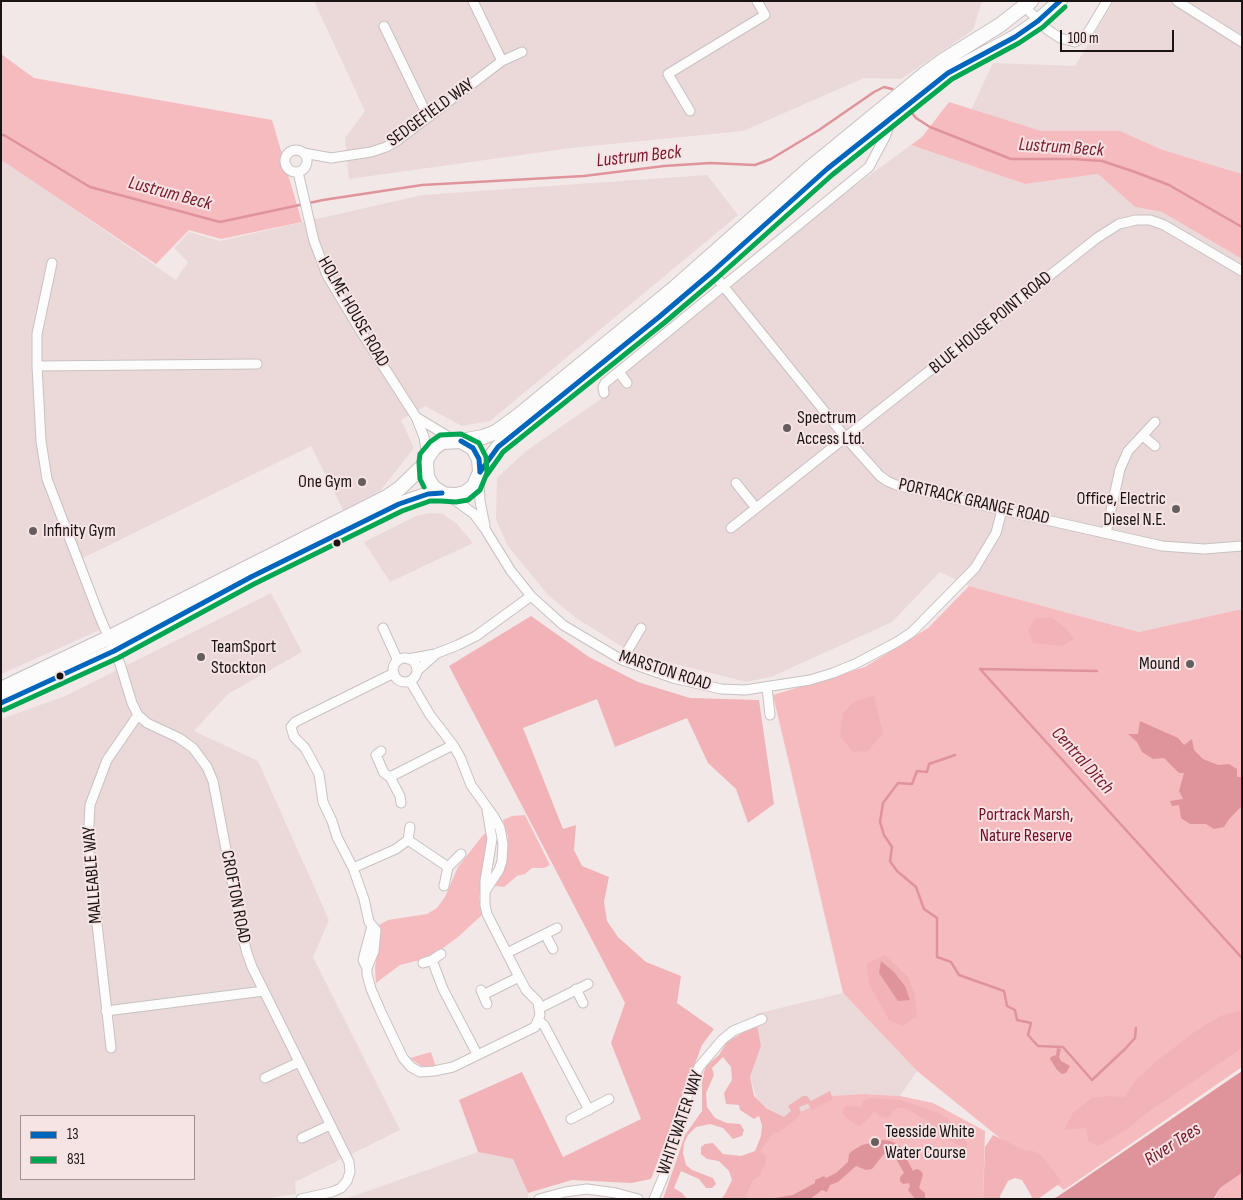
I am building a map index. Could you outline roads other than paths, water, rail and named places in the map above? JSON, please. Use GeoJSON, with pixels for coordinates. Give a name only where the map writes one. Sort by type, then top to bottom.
{"type":"FeatureCollection","features":[{"type":"Feature","properties":{"kind":"main road"},"geometry":{"type":"LineString","coordinates":[[913,92],[1015,37],[1038,21],[1060,1]]}},
{"type":"Feature","properties":{"kind":"main road"},"geometry":{"type":"LineString","coordinates":[[1,689],[111,644],[399,504],[428,494],[465,493],[474,486],[493,452],[504,442],[712,272],[894,110],[944,60],[1000,24],[1025,3]]}},
{"type":"Feature","properties":{"kind":"main road"},"geometry":{"type":"LineString","coordinates":[[1,703],[387,498],[400,488],[427,460],[434,448],[442,442],[483,437],[496,432],[672,290],[810,168],[894,110]]}},
{"type":"Feature","properties":{"kind":"main road"},"geometry":{"type":"LineString","coordinates":[[458,441],[472,448],[479,459],[480,474]]}},
{"type":"Feature","properties":{"kind":"main road"},"geometry":{"type":"LineString","coordinates":[[427,460],[427,477],[433,487],[445,494]]}},
{"type":"Feature","properties":{"kind":"street"},"geometry":{"type":"LineString","coordinates":[[473,1],[502,61]]}},
{"type":"Feature","properties":{"kind":"street"},"geometry":{"type":"LineString","coordinates":[[690,111],[668,74],[765,15],[757,1]]}},
{"type":"Feature","properties":{"kind":"street"},"geometry":{"type":"LineString","coordinates":[[1025,3],[1038,21],[1060,38],[1075,42],[1084,37],[1089,31],[1107,1]]}},
{"type":"Feature","properties":{"kind":"street"},"geometry":{"type":"LineString","coordinates":[[1177,1],[1242,42]]}},
{"type":"Feature","properties":{"kind":"street"},"geometry":{"type":"LineString","coordinates":[[384,26],[428,117]]}},
{"type":"Feature","properties":{"kind":"street","name":"SEDGEFIELD WAY"},"geometry":{"type":"LineString","coordinates":[[304,154],[331,158],[371,152],[386,147],[398,140],[502,61],[522,52]]}},
{"type":"Feature","properties":{"kind":"street"},"geometry":{"type":"LineString","coordinates":[[604,393],[603,387],[619,372],[864,171],[872,162],[894,110]]}},
{"type":"Feature","properties":{"kind":"street"},"geometry":{"type":"LineString","coordinates":[[301,170],[307,159],[304,154],[294,150],[286,157],[287,167],[293,172],[301,170],[331,158]]}},
{"type":"Feature","properties":{"kind":"street","name":"HOLME HOUSE ROAD"},"geometry":{"type":"LineString","coordinates":[[301,170],[302,191],[314,241],[327,275],[416,417],[424,436],[427,460]]}},
{"type":"Feature","properties":{"kind":"street","name":"BLUE HOUSE POINT ROAD"},"geometry":{"type":"LineString","coordinates":[[731,528],[1097,238],[1119,224],[1136,220],[1150,220],[1164,225],[1242,271]]}},
{"type":"Feature","properties":{"kind":"street"},"geometry":{"type":"LineString","coordinates":[[52,263],[37,334],[41,441],[47,479],[138,715]]}},
{"type":"Feature","properties":{"kind":"street","name":"PORTRACK GRANGE ROAD"},"geometry":{"type":"LineString","coordinates":[[712,272],[846,438],[880,476],[887,481],[896,485],[1002,510],[1176,548],[1204,549],[1242,546]]}},
{"type":"Feature","properties":{"kind":"street"},"geometry":{"type":"LineString","coordinates":[[37,366],[257,364]]}},
{"type":"Feature","properties":{"kind":"street"},"geometry":{"type":"LineString","coordinates":[[619,372],[627,383]]}},
{"type":"Feature","properties":{"kind":"street","name":"HOLME HOUSE ROAD"},"geometry":{"type":"LineString","coordinates":[[416,417],[458,441]]}},
{"type":"Feature","properties":{"kind":"street"},"geometry":{"type":"LineString","coordinates":[[1106,533],[1120,469],[1128,451],[1155,422]]}},
{"type":"Feature","properties":{"kind":"street"},"geometry":{"type":"LineString","coordinates":[[1143,436],[1155,446]]}},
{"type":"Feature","properties":{"kind":"street","name":"MARSTON ROAD"},"geometry":{"type":"LineString","coordinates":[[480,474],[480,501],[485,529]]}},
{"type":"Feature","properties":{"kind":"street"},"geometry":{"type":"LineString","coordinates":[[736,483],[756,508]]}},
{"type":"Feature","properties":{"kind":"street","name":"MARSTON ROAD"},"geometry":{"type":"LineString","coordinates":[[445,494],[474,514],[511,571],[531,596],[563,625],[622,660],[673,678],[720,690],[744,690],[810,680],[855,664],[897,642],[912,632],[975,568],[996,533],[1002,510]]}},
{"type":"Feature","properties":{"kind":"street"},"geometry":{"type":"LineString","coordinates":[[435,654],[417,671],[415,677],[410,681],[402,682],[396,678],[394,666],[398,661],[435,654],[476,636],[531,596]]}},
{"type":"Feature","properties":{"kind":"street"},"geometry":{"type":"LineString","coordinates":[[383,628],[398,661]]}},
{"type":"Feature","properties":{"kind":"street"},"geometry":{"type":"LineString","coordinates":[[622,660],[641,628]]}},
{"type":"Feature","properties":{"kind":"street"},"geometry":{"type":"LineString","coordinates":[[408,659],[415,664],[417,671]]}},
{"type":"Feature","properties":{"kind":"street"},"geometry":{"type":"LineString","coordinates":[[394,673],[295,722],[291,727],[291,732],[305,748],[319,774],[323,802],[332,820],[337,837],[353,868],[364,899],[369,922],[372,926],[363,960],[367,968],[371,989],[403,1058],[411,1067],[420,1072],[453,1067],[535,1027],[539,1021],[540,1008],[534,997],[526,990],[487,914],[484,897],[486,890],[500,870],[503,853],[500,828],[470,785],[460,757],[453,745],[430,715],[410,681]]}},
{"type":"Feature","properties":{"kind":"street"},"geometry":{"type":"LineString","coordinates":[[767,687],[770,714]]}},
{"type":"Feature","properties":{"kind":"street","name":"CROFTON ROAD"},"geometry":{"type":"LineString","coordinates":[[138,715],[147,723],[179,738],[193,748],[208,767],[213,781],[242,934],[252,966],[349,1162],[350,1172],[347,1181],[341,1188],[301,1199]]}},
{"type":"Feature","properties":{"kind":"street","name":"MALLEABLE WAY"},"geometry":{"type":"LineString","coordinates":[[111,1048],[88,844],[90,805],[107,760],[138,715]]}},
{"type":"Feature","properties":{"kind":"street"},"geometry":{"type":"LineString","coordinates":[[390,777],[453,745]]}},
{"type":"Feature","properties":{"kind":"street"},"geometry":{"type":"LineString","coordinates":[[381,751],[376,755],[384,773],[390,777],[400,796],[401,803]]}},
{"type":"Feature","properties":{"kind":"street"},"geometry":{"type":"LineString","coordinates":[[486,890],[485,881],[492,839],[488,810]]}},
{"type":"Feature","properties":{"kind":"street"},"geometry":{"type":"LineString","coordinates":[[353,868],[390,852],[408,840],[410,827]]}},
{"type":"Feature","properties":{"kind":"street"},"geometry":{"type":"LineString","coordinates":[[408,840],[448,867]]}},
{"type":"Feature","properties":{"kind":"street"},"geometry":{"type":"LineString","coordinates":[[444,886],[448,867],[461,854]]}},
{"type":"Feature","properties":{"kind":"street"},"geometry":{"type":"LineString","coordinates":[[507,953],[557,928]]}},
{"type":"Feature","properties":{"kind":"street"},"geometry":{"type":"LineString","coordinates":[[545,934],[553,949]]}},
{"type":"Feature","properties":{"kind":"street"},"geometry":{"type":"LineString","coordinates":[[441,954],[427,962],[477,1054]]}},
{"type":"Feature","properties":{"kind":"street"},"geometry":{"type":"LineString","coordinates":[[484,996],[519,977]]}},
{"type":"Feature","properties":{"kind":"street"},"geometry":{"type":"LineString","coordinates":[[540,1008],[588,984]]}},
{"type":"Feature","properties":{"kind":"street"},"geometry":{"type":"LineString","coordinates":[[576,990],[583,1003]]}},
{"type":"Feature","properties":{"kind":"street"},"geometry":{"type":"LineString","coordinates":[[106,1011],[264,992]]}},
{"type":"Feature","properties":{"kind":"street","name":"WHITEWATER WAY"},"geometry":{"type":"LineString","coordinates":[[654,1199],[664,1175],[689,1090],[699,1067],[715,1047],[734,1030],[762,1019]]}},
{"type":"Feature","properties":{"kind":"street"},"geometry":{"type":"LineString","coordinates":[[539,1021],[544,1025],[588,1110]]}},
{"type":"Feature","properties":{"kind":"street"},"geometry":{"type":"LineString","coordinates":[[265,1078],[299,1062]]}},
{"type":"Feature","properties":{"kind":"street"},"geometry":{"type":"LineString","coordinates":[[571,1119],[609,1099]]}},
{"type":"Feature","properties":{"kind":"street"},"geometry":{"type":"LineString","coordinates":[[302,1138],[330,1125]]}},
{"type":"Feature","properties":{"kind":"street"},"geometry":{"type":"LineString","coordinates":[[539,1199],[565,1192],[587,1189],[616,1193],[638,1199]]}},
{"type":"Feature","properties":{"kind":"water"},"geometry":{"type":"Polygon","coordinates":[[[1140,721],[1178,738],[1184,745],[1192,739],[1194,750],[1203,759],[1218,765],[1229,764],[1237,769],[1237,777],[1242,777],[1242,806],[1224,827],[1214,829],[1206,824],[1190,824],[1181,818],[1179,805],[1172,806],[1170,801],[1183,799],[1179,791],[1184,773],[1179,773],[1164,758],[1153,759],[1142,752],[1137,742],[1128,734],[1138,734],[1140,721]]]}},
{"type":"Feature","properties":{"kind":"water"},"geometry":{"type":"Polygon","coordinates":[[[881,961],[894,972],[905,986],[910,1000],[898,1001],[879,973],[881,961]]]}},
{"type":"Feature","properties":{"kind":"water"},"geometry":{"type":"Polygon","coordinates":[[[1057,1048],[1061,1049],[1059,1057],[1061,1061],[1070,1066],[1066,1073],[1062,1074],[1057,1070],[1050,1059],[1056,1055],[1057,1048]]]}},
{"type":"Feature","properties":{"kind":"water","name":"River Tees"},"geometry":{"type":"Polygon","coordinates":[[[1242,1071],[1242,1173],[1220,1188],[1214,1198],[1052,1199],[1057,1197],[1242,1071]]]}},
{"type":"Feature","properties":{"kind":"water","name":"Teesside White Water Course"},"geometry":{"type":"Polygon","coordinates":[[[883,1140],[891,1141],[900,1146],[913,1171],[916,1169],[920,1170],[923,1174],[919,1188],[925,1193],[925,1199],[915,1199],[908,1190],[909,1183],[903,1184],[900,1181],[900,1177],[904,1173],[894,1155],[888,1152],[883,1155],[872,1169],[866,1170],[856,1166],[838,1182],[830,1185],[827,1192],[822,1190],[810,1199],[769,1199],[793,1195],[815,1183],[815,1180],[824,1176],[826,1178],[836,1173],[848,1162],[849,1154],[852,1151],[862,1145],[883,1140]]]}},
{"type":"Feature","properties":{"kind":"waterway","name":"Lustrum Beck"},"geometry":{"type":"LineString","coordinates":[[1,135],[4,135],[90,187],[220,222],[323,200],[422,185],[584,176],[664,166],[710,163],[755,165],[771,159],[819,130],[874,92],[884,87],[895,92]]}},
{"type":"Feature","properties":{"kind":"waterway","name":"Lustrum Beck"},"geometry":{"type":"LineString","coordinates":[[908,108],[916,118],[930,127],[1011,159],[1102,161],[1135,172],[1169,185],[1242,227]]}},
{"type":"Feature","properties":{"kind":"waterway","name":"Central Ditch"},"geometry":{"type":"LineString","coordinates":[[1097,671],[980,669],[1242,958]]}},
{"type":"Feature","properties":{"kind":"waterway"},"geometry":{"type":"LineString","coordinates":[[955,755],[929,764],[927,772],[917,771],[912,784],[898,783],[883,803],[880,822],[884,835],[892,847],[890,861],[897,871],[916,887],[924,909],[937,918],[937,957],[951,962],[959,975],[1004,991],[1007,1006],[1015,1010],[1017,1020],[1031,1023],[1028,1035],[1038,1046],[1063,1047],[1092,1080],[1135,1038],[1136,1028]]}},
{"type":"Feature","properties":{"kind":"place","name":"Spectrum Access Ltd."},"geometry":{"type":"Point","coordinates":[787,428]}},
{"type":"Feature","properties":{"kind":"place","name":"One Gym"},"geometry":{"type":"Point","coordinates":[362,482]}},
{"type":"Feature","properties":{"kind":"place","name":"Office, Electric Diesel N.E."},"geometry":{"type":"Point","coordinates":[1176,509]}},
{"type":"Feature","properties":{"kind":"place","name":"Infinity Gym"},"geometry":{"type":"Point","coordinates":[33,531]}},
{"type":"Feature","properties":{"kind":"place","name":"TeamSport Stockton"},"geometry":{"type":"Point","coordinates":[201,657]}},
{"type":"Feature","properties":{"kind":"place","name":"Mound"},"geometry":{"type":"Point","coordinates":[1190,664]}},
{"type":"Feature","properties":{"kind":"place","name":"Teesside White Water Course"},"geometry":{"type":"Point","coordinates":[875,1142]}},
{"type":"Feature","properties":{"kind":"park label","name":"Portrack Marsh, Nature Reserve"},"geometry":{"type":"Point","coordinates":[1026,825]}}]}
